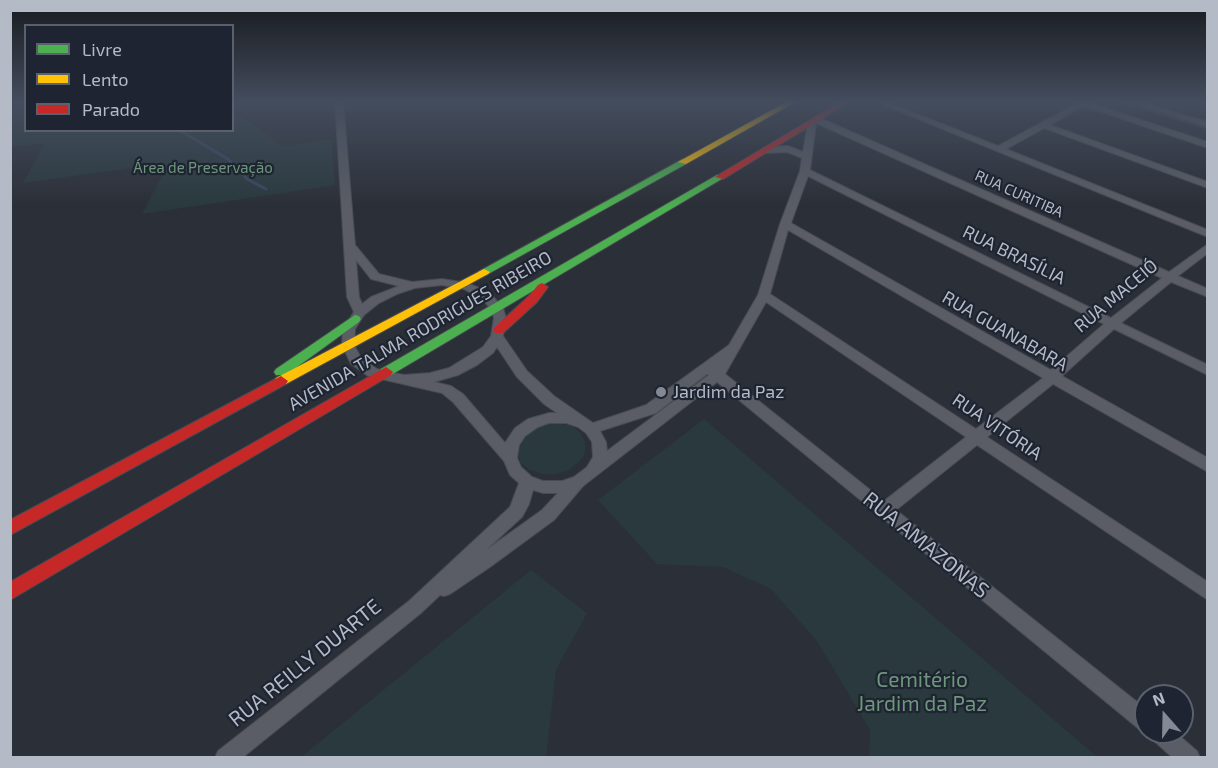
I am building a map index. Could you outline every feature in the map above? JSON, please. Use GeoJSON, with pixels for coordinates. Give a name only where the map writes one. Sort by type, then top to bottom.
{"type":"FeatureCollection","features":[{"type":"Feature","properties":{"kind":"main road","name":"AVENIDA TALMA RODRIGUES RIBEIRO"},"geometry":{"type":"LineString","coordinates":[[10,528],[728,137]]}},
{"type":"Feature","properties":{"kind":"main road","name":"AVENIDA TALMA RODRIGUES RIBEIRO"},"geometry":{"type":"LineString","coordinates":[[10,592],[788,137]]}},
{"type":"Feature","properties":{"kind":"main road"},"geometry":{"type":"LineString","coordinates":[[498,333],[533,299],[550,277]]}},
{"type":"Feature","properties":{"kind":"main road"},"geometry":{"type":"LineString","coordinates":[[248,399],[306,352],[357,316]]}},
{"type":"Feature","properties":{"kind":"street"},"geometry":{"type":"LineString","coordinates":[[341,137],[353,297],[357,316]]}},
{"type":"Feature","properties":{"kind":"street","name":"RUA REILLY DUARTE"},"geometry":{"type":"LineString","coordinates":[[415,607],[484,562],[548,515],[586,476],[713,371],[737,344],[764,295],[785,224],[805,171],[812,137]]}},
{"type":"Feature","properties":{"kind":"street","name":"RUA CURITIBA"},"geometry":{"type":"LineString","coordinates":[[849,137],[1208,294]]}},
{"type":"Feature","properties":{"kind":"street"},"geometry":{"type":"LineString","coordinates":[[966,137],[1208,234]]}},
{"type":"Feature","properties":{"kind":"street"},"geometry":{"type":"LineString","coordinates":[[998,150],[1021,137]]}},
{"type":"Feature","properties":{"kind":"street"},"geometry":{"type":"LineString","coordinates":[[1075,137],[1208,185]]}},
{"type":"Feature","properties":{"kind":"street"},"geometry":{"type":"LineString","coordinates":[[1185,137],[1208,145]]}},
{"type":"Feature","properties":{"kind":"street"},"geometry":{"type":"LineString","coordinates":[[765,150],[788,149],[808,157]]}},
{"type":"Feature","properties":{"kind":"street","name":"RUA BRASÍLIA"},"geometry":{"type":"LineString","coordinates":[[805,171],[1208,371]]}},
{"type":"Feature","properties":{"kind":"street","name":"RUA GUANABARA"},"geometry":{"type":"LineString","coordinates":[[785,224],[1208,466]]}},
{"type":"Feature","properties":{"kind":"street"},"geometry":{"type":"LineString","coordinates":[[349,245],[375,277],[399,283],[459,284],[485,295],[497,308],[500,318],[498,333],[488,350],[463,367],[430,378],[407,379]]}},
{"type":"Feature","properties":{"kind":"street","name":"RUA MACEIÓ"},"geometry":{"type":"LineString","coordinates":[[883,511],[1051,378],[1113,323],[1208,247]]}},
{"type":"Feature","properties":{"kind":"street"},"geometry":{"type":"LineString","coordinates":[[425,283],[404,287],[384,295],[357,316],[349,329],[348,345],[352,356],[361,365],[381,375],[436,385],[458,398],[510,458],[515,471],[527,481],[543,487],[562,487],[586,476],[600,457],[599,442],[586,426],[549,400],[522,374],[507,354],[498,333]]}},
{"type":"Feature","properties":{"kind":"street","name":"RUA VITÓRIA"},"geometry":{"type":"LineString","coordinates":[[764,295],[1208,592]]}},
{"type":"Feature","properties":{"kind":"street","name":"RUA REILLY DUARTE"},"geometry":{"type":"LineString","coordinates":[[586,426],[651,409],[713,371]]}},
{"type":"Feature","properties":{"kind":"street","name":"RUA AMAZONAS"},"geometry":{"type":"LineString","coordinates":[[713,371],[1134,712]]}},
{"type":"Feature","properties":{"kind":"street"},"geometry":{"type":"LineString","coordinates":[[510,458],[512,444],[520,432],[533,423],[549,418],[566,418],[586,426]]}},
{"type":"Feature","properties":{"kind":"street","name":"RUA REILLY DUARTE"},"geometry":{"type":"LineString","coordinates":[[225,758],[415,607],[516,512],[521,504],[527,481]]}},
{"type":"Feature","properties":{"kind":"street"},"geometry":{"type":"LineString","coordinates":[[1173,744],[1190,758]]}},
{"type":"Feature","properties":{"kind":"green space","name":"Área de Preservação"},"geometry":{"type":"Polygon","coordinates":[[[11,137],[270,137],[283,146],[331,139],[335,185],[142,214],[166,168],[136,167],[23,183],[45,143],[11,147],[11,137]]]}},
{"type":"Feature","properties":{"kind":"green space","name":"Cemitério Jardim da Paz"},"geometry":{"type":"Polygon","coordinates":[[[704,419],[1097,757],[869,757],[870,730],[817,641],[771,589],[723,567],[657,564],[598,500],[704,419]]]}},
{"type":"Feature","properties":{"kind":"green space"},"geometry":{"type":"Polygon","coordinates":[[[547,423],[572,426],[581,433],[585,442],[585,453],[569,470],[556,474],[543,474],[530,470],[521,463],[517,453],[519,442],[525,433],[547,423]]]}},
{"type":"Feature","properties":{"kind":"green space"},"geometry":{"type":"Polygon","coordinates":[[[531,570],[587,613],[556,670],[546,757],[301,757],[531,570]]]}},
{"type":"Feature","properties":{"kind":"waterway"},"geometry":{"type":"LineString","coordinates":[[191,137],[228,159],[247,179],[266,189]]}},
{"type":"Feature","properties":{"kind":"traffic: fast"},"geometry":{"type":"LineString","coordinates":[[484,272],[683,162]]}},
{"type":"Feature","properties":{"kind":"traffic: fast"},"geometry":{"type":"LineString","coordinates":[[386,372],[720,177]]}},
{"type":"Feature","properties":{"kind":"traffic: fast"},"geometry":{"type":"LineString","coordinates":[[281,372],[355,319]]}},
{"type":"Feature","properties":{"kind":"traffic: slow"},"geometry":{"type":"LineString","coordinates":[[683,162],[728,137]]}},
{"type":"Feature","properties":{"kind":"traffic: slow"},"geometry":{"type":"LineString","coordinates":[[281,381],[484,272]]}},
{"type":"Feature","properties":{"kind":"traffic: jam"},"geometry":{"type":"LineString","coordinates":[[720,177],[787,137]]}},
{"type":"Feature","properties":{"kind":"traffic: jam"},"geometry":{"type":"LineString","coordinates":[[499,330],[533,299],[542,287]]}},
{"type":"Feature","properties":{"kind":"traffic: jam"},"geometry":{"type":"LineString","coordinates":[[10,592],[386,372]]}},
{"type":"Feature","properties":{"kind":"traffic: jam"},"geometry":{"type":"LineString","coordinates":[[10,528],[281,381]]}},
{"type":"Feature","properties":{"kind":"place","name":"Jardim da Paz"},"geometry":{"type":"Point","coordinates":[661,392]}}]}
